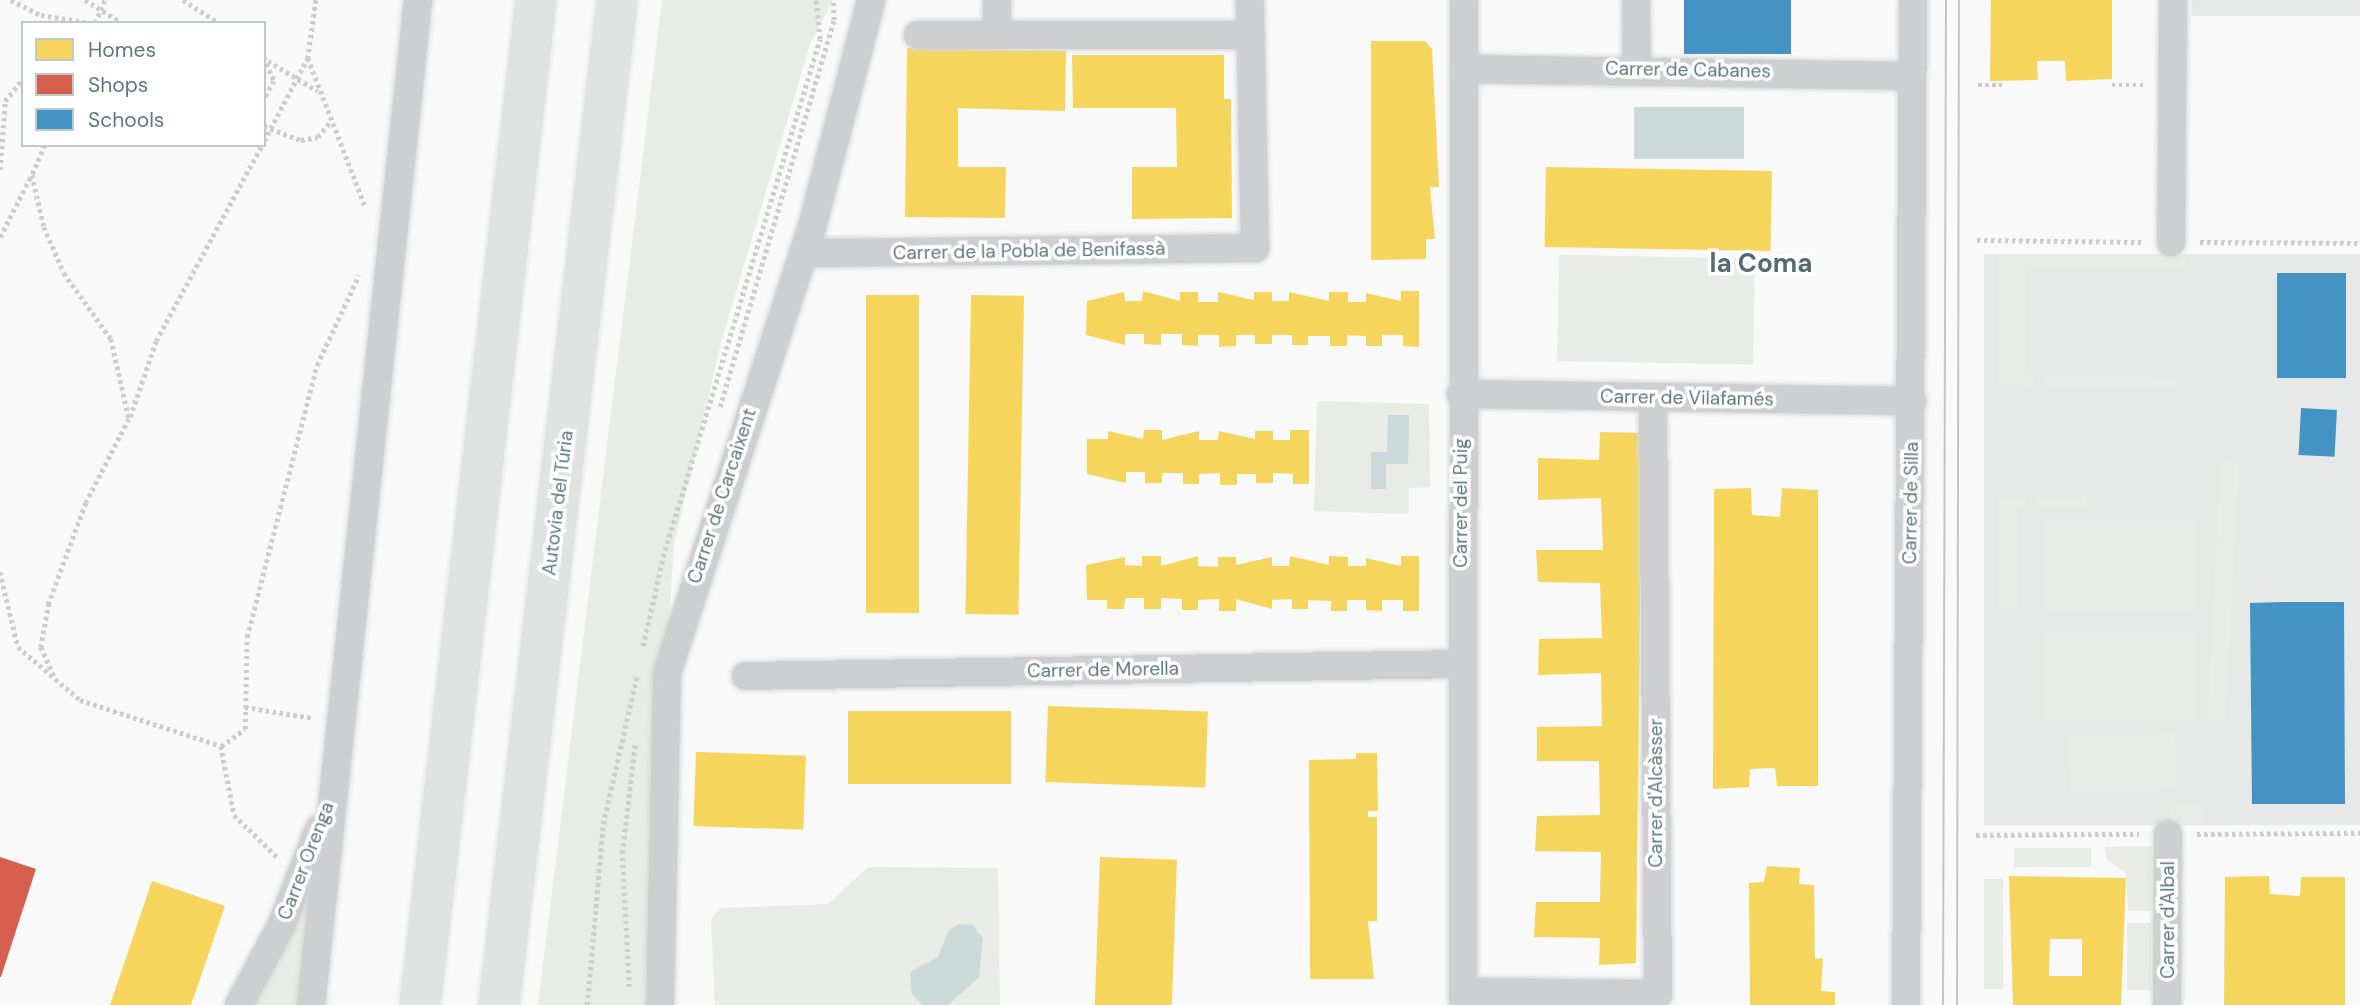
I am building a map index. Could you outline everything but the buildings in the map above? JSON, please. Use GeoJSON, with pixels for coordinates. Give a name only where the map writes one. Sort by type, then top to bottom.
{"type":"FeatureCollection","features":[{"type":"Feature","properties":{"kind":"highway"},"geometry":{"type":"LineString","coordinates":[[420,1005],[536,0]]}},
{"type":"Feature","properties":{"kind":"highway","name":"Autovia del Túria"},"geometry":{"type":"LineString","coordinates":[[499,1005],[617,0]]}},
{"type":"Feature","properties":{"kind":"street"},"geometry":{"type":"LineString","coordinates":[[332,793],[418,0]]}},
{"type":"Feature","properties":{"kind":"street","name":"Carrer de Carcaixent"},"geometry":{"type":"LineString","coordinates":[[660,1005],[667,673],[705,542],[803,253],[871,0]]}},
{"type":"Feature","properties":{"kind":"street"},"geometry":{"type":"LineString","coordinates":[[997,0],[997,35]]}},
{"type":"Feature","properties":{"kind":"street"},"geometry":{"type":"LineString","coordinates":[[918,35],[1251,36],[1250,0]]}},
{"type":"Feature","properties":{"kind":"street","name":"Carrer del Puig"},"geometry":{"type":"LineString","coordinates":[[1463,999],[1460,664],[1464,0]]}},
{"type":"Feature","properties":{"kind":"street"},"geometry":{"type":"LineString","coordinates":[[1636,0],[1637,68]]}},
{"type":"Feature","properties":{"kind":"street","name":"Carrer de Silla"},"geometry":{"type":"LineString","coordinates":[[1906,1005],[1913,0]]}},
{"type":"Feature","properties":{"kind":"street"},"geometry":{"type":"LineString","coordinates":[[2171,242],[2173,0]]}},
{"type":"Feature","properties":{"kind":"street","name":"Carrer de la Pobla de Benifassà"},"geometry":{"type":"LineString","coordinates":[[803,253],[1255,248],[1251,36]]}},
{"type":"Feature","properties":{"kind":"street","name":"Carrer de Cabanes"},"geometry":{"type":"LineString","coordinates":[[1464,69],[1637,68],[1911,76]]}},
{"type":"Feature","properties":{"kind":"street","name":"Carrer de Vilafamés"},"geometry":{"type":"LineString","coordinates":[[1461,394],[1912,401]]}},
{"type":"Feature","properties":{"kind":"street","name":"Carrer d'Alcàsser"},"geometry":{"type":"LineString","coordinates":[[1463,999],[1658,993],[1653,398]]}},
{"type":"Feature","properties":{"kind":"street","name":"Carrer de Morella"},"geometry":{"type":"LineString","coordinates":[[746,676],[1460,664]]}},
{"type":"Feature","properties":{"kind":"street","name":"Carrer Orenga"},"geometry":{"type":"LineString","coordinates":[[239,1005],[302,871],[332,793]]}},
{"type":"Feature","properties":{"kind":"street","name":"Carrer Orenga"},"geometry":{"type":"LineString","coordinates":[[311,1005],[332,793]]}},
{"type":"Feature","properties":{"kind":"street","name":"Carrer d'Albal"},"geometry":{"type":"LineString","coordinates":[[2167,1005],[2168,834]]}},
{"type":"Feature","properties":{"kind":"path"},"geometry":{"type":"LineString","coordinates":[[11,0],[41,15],[79,21]]}},
{"type":"Feature","properties":{"kind":"path"},"geometry":{"type":"LineString","coordinates":[[85,0],[119,21]]}},
{"type":"Feature","properties":{"kind":"path"},"geometry":{"type":"LineString","coordinates":[[93,21],[105,0]]}},
{"type":"Feature","properties":{"kind":"path"},"geometry":{"type":"LineString","coordinates":[[183,0],[216,21]]}},
{"type":"Feature","properties":{"kind":"path"},"geometry":{"type":"LineString","coordinates":[[266,137],[308,58],[316,0]]}},
{"type":"Feature","properties":{"kind":"path"},"geometry":{"type":"LineString","coordinates":[[642,650],[663,557],[820,39],[816,0]]}},
{"type":"Feature","properties":{"kind":"path"},"geometry":{"type":"LineString","coordinates":[[308,58],[329,123],[368,211]]}},
{"type":"Feature","properties":{"kind":"path"},"geometry":{"type":"LineString","coordinates":[[266,59],[300,76],[319,92]]}},
{"type":"Feature","properties":{"kind":"path"},"geometry":{"type":"LineString","coordinates":[[266,59],[274,81],[266,95]]}},
{"type":"Feature","properties":{"kind":"path"},"geometry":{"type":"LineString","coordinates":[[0,170],[5,101],[21,81]]}},
{"type":"Feature","properties":{"kind":"path"},"geometry":{"type":"LineString","coordinates":[[1978,85],[2002,85]]}},
{"type":"Feature","properties":{"kind":"path"},"geometry":{"type":"LineString","coordinates":[[2112,85],[2147,85]]}},
{"type":"Feature","properties":{"kind":"path"},"geometry":{"type":"LineString","coordinates":[[266,127],[301,140],[318,137],[329,123]]}},
{"type":"Feature","properties":{"kind":"path"},"geometry":{"type":"LineString","coordinates":[[0,237],[44,147]]}},
{"type":"Feature","properties":{"kind":"path"},"geometry":{"type":"LineString","coordinates":[[56,680],[41,647],[49,603],[86,503],[130,419],[156,341],[225,224],[261,147]]}},
{"type":"Feature","properties":{"kind":"path"},"geometry":{"type":"LineString","coordinates":[[32,175],[64,273],[111,339],[130,419]]}},
{"type":"Feature","properties":{"kind":"path"},"geometry":{"type":"LineString","coordinates":[[221,746],[245,729],[247,637],[317,365],[363,266]]}},
{"type":"Feature","properties":{"kind":"path"},"geometry":{"type":"LineString","coordinates":[[0,572],[18,647],[79,700],[221,746]]}},
{"type":"Feature","properties":{"kind":"path"},"geometry":{"type":"LineString","coordinates":[[587,1005],[603,824],[639,664]]}},
{"type":"Feature","properties":{"kind":"path"},"geometry":{"type":"LineString","coordinates":[[245,707],[340,723]]}},
{"type":"Feature","properties":{"kind":"path"},"geometry":{"type":"LineString","coordinates":[[221,746],[234,816],[274,856],[302,871]]}},
{"type":"Feature","properties":{"kind":"shaded area"},"geometry":{"type":"Polygon","coordinates":[[[662,0],[833,0],[810,44],[721,342],[674,545],[661,730],[667,1005],[538,1005],[662,0]]]}},
{"type":"Feature","properties":{"kind":"shaded area"},"geometry":{"type":"Polygon","coordinates":[[[2191,0],[2360,0],[2360,16],[2191,16],[2191,0]]]}},
{"type":"Feature","properties":{"kind":"shaded area"},"geometry":{"type":"Polygon","coordinates":[[[1634,107],[1744,107],[1744,159],[1634,159],[1634,107]]]}},
{"type":"Feature","properties":{"kind":"shaded area"},"geometry":{"type":"Polygon","coordinates":[[[1984,254],[2360,254],[2360,825],[1984,825],[1984,254]]]}},
{"type":"Feature","properties":{"kind":"shaded area"},"geometry":{"type":"Polygon","coordinates":[[[1998,254],[2185,255],[2185,268],[2026,268],[2025,374],[2034,375],[2034,387],[1998,386],[1998,254]]]}},
{"type":"Feature","properties":{"kind":"shaded area"},"geometry":{"type":"Polygon","coordinates":[[[1559,255],[1755,258],[1753,364],[1557,361],[1559,255]]]}},
{"type":"Feature","properties":{"kind":"shaded area"},"geometry":{"type":"Polygon","coordinates":[[[2044,375],[2176,377],[2176,389],[2044,387],[2044,375]]]}},
{"type":"Feature","properties":{"kind":"shaded area"},"geometry":{"type":"Polygon","coordinates":[[[1317,401],[1429,404],[1430,487],[1409,488],[1409,514],[1314,511],[1317,401]]]}},
{"type":"Feature","properties":{"kind":"shaded area"},"geometry":{"type":"Polygon","coordinates":[[[1388,415],[1409,415],[1408,464],[1386,464],[1386,489],[1371,489],[1371,452],[1387,452],[1388,415]]]}},
{"type":"Feature","properties":{"kind":"shaded area"},"geometry":{"type":"Polygon","coordinates":[[[2221,459],[2239,460],[2225,722],[2207,721],[2221,459]]]}},
{"type":"Feature","properties":{"kind":"shaded area"},"geometry":{"type":"Polygon","coordinates":[[[1999,497],[2026,497],[2026,508],[2017,508],[2017,609],[1999,609],[1999,497]]]}},
{"type":"Feature","properties":{"kind":"shaded area"},"geometry":{"type":"Polygon","coordinates":[[[2036,497],[2087,497],[2087,509],[2036,509],[2036,497]]]}},
{"type":"Feature","properties":{"kind":"shaded area"},"geometry":{"type":"Polygon","coordinates":[[[2045,518],[2197,518],[2197,613],[2045,613],[2045,518]]]}},
{"type":"Feature","properties":{"kind":"shaded area"},"geometry":{"type":"Polygon","coordinates":[[[2044,632],[2197,632],[2197,721],[2044,721],[2044,632]]]}},
{"type":"Feature","properties":{"kind":"shaded area"},"geometry":{"type":"Polygon","coordinates":[[[2175,733],[2176,789],[2070,791],[2069,735],[2175,733]]]}},
{"type":"Feature","properties":{"kind":"shaded area"},"geometry":{"type":"Polygon","coordinates":[[[2170,805],[2205,805],[2205,824],[2170,824],[2170,805]]]}},
{"type":"Feature","properties":{"kind":"shaded area"},"geometry":{"type":"Polygon","coordinates":[[[2151,846],[2151,911],[2128,911],[2126,873],[2106,859],[2105,847],[2151,846]]]}},
{"type":"Feature","properties":{"kind":"shaded area"},"geometry":{"type":"Polygon","coordinates":[[[2014,848],[2091,848],[2091,867],[2014,867],[2014,848]]]}},
{"type":"Feature","properties":{"kind":"shaded area"},"geometry":{"type":"Polygon","coordinates":[[[868,867],[998,868],[1000,1005],[715,1005],[711,920],[721,908],[828,904],[868,867]]]}},
{"type":"Feature","properties":{"kind":"shaded area"},"geometry":{"type":"Polygon","coordinates":[[[312,874],[298,1005],[246,1005],[312,874]]]}},
{"type":"Feature","properties":{"kind":"shaded area"},"geometry":{"type":"Polygon","coordinates":[[[1984,879],[2003,879],[2003,989],[1984,989],[1984,879]]]}},
{"type":"Feature","properties":{"kind":"shaded area"},"geometry":{"type":"Polygon","coordinates":[[[2127,923],[2151,923],[2151,990],[2127,990],[2127,923]]]}},
{"type":"Feature","properties":{"kind":"shaded area"},"geometry":{"type":"Polygon","coordinates":[[[959,924],[972,925],[983,938],[979,977],[948,1005],[923,1005],[912,994],[910,972],[938,957],[949,930],[959,924]]]}},
{"type":"Feature","properties":{"kind":"tram line"},"geometry":{"type":"LineString","coordinates":[[1943,1005],[1946,0]]}},
{"type":"Feature","properties":{"kind":"tram line"},"geometry":{"type":"LineString","coordinates":[[1957,1005],[1959,0]]}},
{"type":"Feature","properties":{"kind":"district","name":"la Coma"},"geometry":{"type":"Point","coordinates":[1761,264]}}]}
